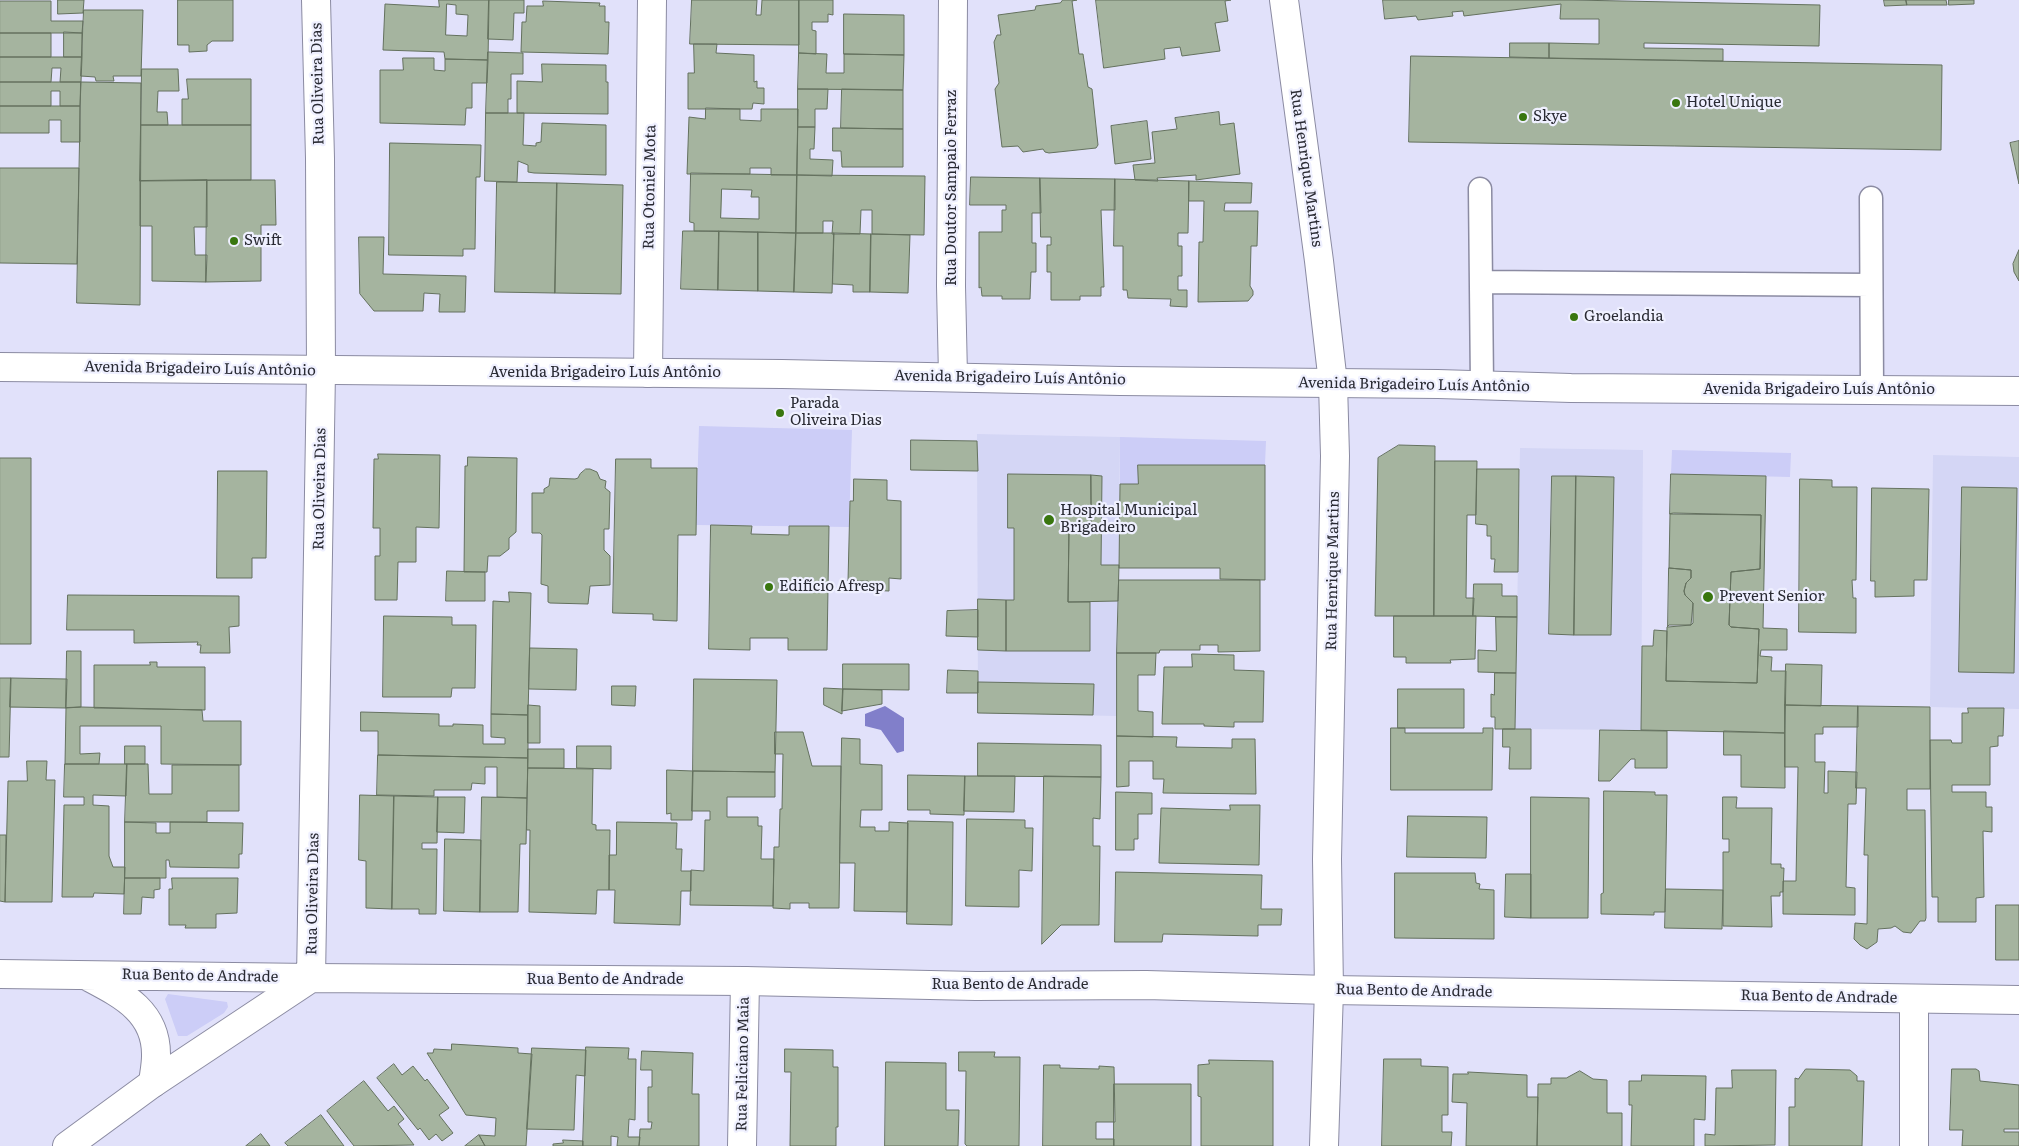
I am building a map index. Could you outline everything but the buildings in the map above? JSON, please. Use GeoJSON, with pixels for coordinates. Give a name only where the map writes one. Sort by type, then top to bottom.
{"type":"FeatureCollection","features":[{"type":"Feature","properties":{"kind":"street","name":"Rua Oliveira Dias"},"geometry":{"type":"LineString","coordinates":[[311,978],[322,371],[316,0]]}},
{"type":"Feature","properties":{"kind":"street","name":"Rua Otoniel Mota"},"geometry":{"type":"LineString","coordinates":[[648,373],[652,0]]}},
{"type":"Feature","properties":{"kind":"street","name":"Rua Doutor Sampaio Ferraz"},"geometry":{"type":"LineString","coordinates":[[953,0],[951,276],[953,376]]}},
{"type":"Feature","properties":{"kind":"street","name":"Rua Henrique Martins"},"geometry":{"type":"LineString","coordinates":[[1284,0],[1333,384],[1335,456],[1327,859],[1329,990],[1324,1146]]}},
{"type":"Feature","properties":{"kind":"street","name":"Avenida Brigadeiro Luís Antônio"},"geometry":{"type":"LineString","coordinates":[[0,367],[953,376],[1333,384],[2019,391]]}},
{"type":"Feature","properties":{"kind":"street","name":"Rua Bento de Andrade"},"geometry":{"type":"LineString","coordinates":[[0,974],[976,986],[1146,986],[2019,1000]]}},
{"type":"Feature","properties":{"kind":"street"},"geometry":{"type":"LineString","coordinates":[[83,975],[118,994],[145,1016],[154,1036],[156,1055],[153,1083]]}},
{"type":"Feature","properties":{"kind":"street"},"geometry":{"type":"LineString","coordinates":[[68,1146],[153,1083],[311,978]]}},
{"type":"Feature","properties":{"kind":"street","name":"Rua Feliciano Maia"},"geometry":{"type":"LineString","coordinates":[[742,1146],[745,982]]}},
{"type":"Feature","properties":{"kind":"street"},"geometry":{"type":"LineString","coordinates":[[1914,999],[1914,1146]]}},
{"type":"Feature","properties":{"kind":"lane"},"geometry":{"type":"LineString","coordinates":[[1480,188],[1482,386]]}},
{"type":"Feature","properties":{"kind":"lane"},"geometry":{"type":"LineString","coordinates":[[1871,198],[1872,390]]}},
{"type":"Feature","properties":{"kind":"lane"},"geometry":{"type":"LineString","coordinates":[[1481,282],[1871,285]]}},
{"type":"Feature","properties":{"kind":"shaded area"},"geometry":{"type":"Polygon","coordinates":[[[699,426],[852,430],[849,527],[696,525],[699,426]]]}},
{"type":"Feature","properties":{"kind":"shaded area","name":"Hospital Municipal Brigadeiro"},"geometry":{"type":"Polygon","coordinates":[[[977,434],[1120,437],[1117,716],[978,713],[977,434]]]}},
{"type":"Feature","properties":{"kind":"shaded area"},"geometry":{"type":"Polygon","coordinates":[[[1120,437],[1266,441],[1265,465],[1138,465],[1138,484],[1120,484],[1120,437]]]}},
{"type":"Feature","properties":{"kind":"shaded area"},"geometry":{"type":"Polygon","coordinates":[[[1520,448],[1643,450],[1641,730],[1515,729],[1520,448]]]}},
{"type":"Feature","properties":{"kind":"shaded area"},"geometry":{"type":"Polygon","coordinates":[[[1672,450],[1791,453],[1790,477],[1671,474],[1672,450]]]}},
{"type":"Feature","properties":{"kind":"shaded area"},"geometry":{"type":"Polygon","coordinates":[[[1933,455],[2019,457],[2019,709],[1930,707],[1933,455]]]}},
{"type":"Feature","properties":{"kind":"shaded area"},"geometry":{"type":"Polygon","coordinates":[[[885,706],[904,718],[904,751],[897,753],[881,730],[865,726],[865,714],[885,706]]]}},
{"type":"Feature","properties":{"kind":"shaded area"},"geometry":{"type":"Polygon","coordinates":[[[168,994],[227,1002],[228,1007],[224,1013],[187,1036],[178,1036],[165,999],[168,994]]]}},
{"type":"Feature","properties":{"kind":"place","name":"Hotel Unique"},"geometry":{"type":"Point","coordinates":[1676,103]}},
{"type":"Feature","properties":{"kind":"place","name":"Skye"},"geometry":{"type":"Point","coordinates":[1523,117]}},
{"type":"Feature","properties":{"kind":"place","name":"Swift"},"geometry":{"type":"Point","coordinates":[234,241]}},
{"type":"Feature","properties":{"kind":"place","name":"Groelandia"},"geometry":{"type":"Point","coordinates":[1574,317]}},
{"type":"Feature","properties":{"kind":"place","name":"Parada Oliveira Dias"},"geometry":{"type":"Point","coordinates":[780,413]}},
{"type":"Feature","properties":{"kind":"place","name":"Hospital Municipal Brigadeiro"},"geometry":{"type":"Point","coordinates":[1049,520]}},
{"type":"Feature","properties":{"kind":"place","name":"Edifício Afresp"},"geometry":{"type":"Point","coordinates":[769,587]}},
{"type":"Feature","properties":{"kind":"place","name":"Prevent Senior"},"geometry":{"type":"Point","coordinates":[1708,597]}}]}
